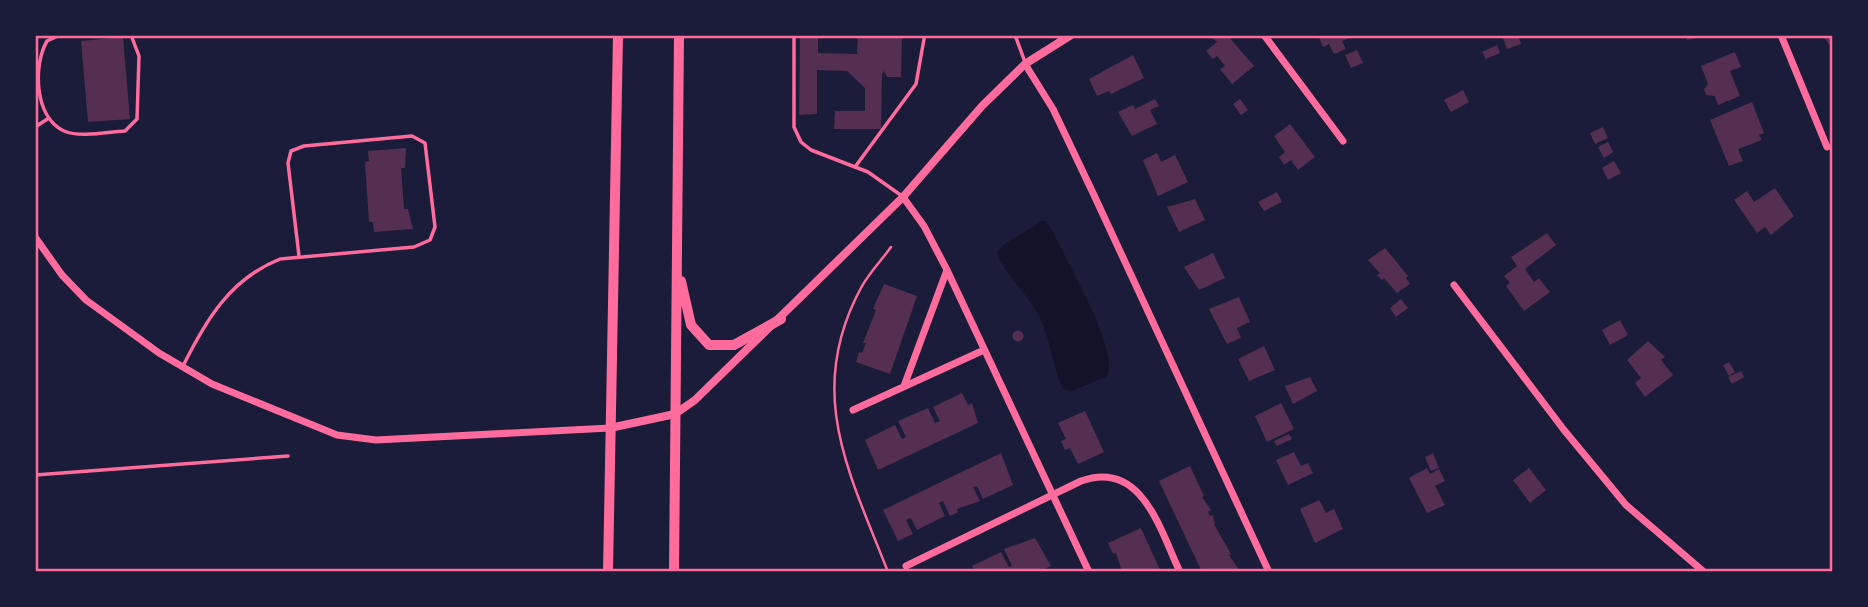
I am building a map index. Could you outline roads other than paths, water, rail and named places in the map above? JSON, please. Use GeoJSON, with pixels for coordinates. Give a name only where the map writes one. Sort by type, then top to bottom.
{"type":"FeatureCollection","features":[{"type":"Feature","properties":{"kind":"highway"},"geometry":{"type":"LineString","coordinates":[[608,572],[618,35]]}},
{"type":"Feature","properties":{"kind":"highway"},"geometry":{"type":"LineString","coordinates":[[674,572],[680,38]]}},
{"type":"Feature","properties":{"kind":"highway"},"geometry":{"type":"LineString","coordinates":[[676,245],[687,315],[702,340],[717,347],[734,345],[781,319]]}},
{"type":"Feature","properties":{"kind":"street"},"geometry":{"type":"LineString","coordinates":[[35,237],[62,275],[86,300],[131,335],[182,368],[263,406],[358,440],[610,428],[674,414],[695,400],[903,197],[982,106],[1025,64],[1072,35]]}},
{"type":"Feature","properties":{"kind":"street"},"geometry":{"type":"LineString","coordinates":[[1264,35],[1343,141]]}},
{"type":"Feature","properties":{"kind":"street"},"geometry":{"type":"LineString","coordinates":[[1781,35],[1827,147]]}},
{"type":"Feature","properties":{"kind":"street"},"geometry":{"type":"LineString","coordinates":[[1025,64],[1052,109],[1093,193],[1269,572]]}},
{"type":"Feature","properties":{"kind":"street"},"geometry":{"type":"LineString","coordinates":[[903,197],[924,226],[947,270],[1089,572]]}},
{"type":"Feature","properties":{"kind":"street"},"geometry":{"type":"LineString","coordinates":[[904,386],[947,270]]}},
{"type":"Feature","properties":{"kind":"street"},"geometry":{"type":"LineString","coordinates":[[1454,285],[1564,430],[1626,505],[1704,572]]}},
{"type":"Feature","properties":{"kind":"street"},"geometry":{"type":"LineString","coordinates":[[853,410],[984,350]]}},
{"type":"Feature","properties":{"kind":"street"},"geometry":{"type":"LineString","coordinates":[[906,566],[1090,477],[1111,476],[1142,493],[1180,572]]}},
{"type":"Feature","properties":{"kind":"lane"},"geometry":{"type":"LineString","coordinates":[[60,35],[47,41],[38,74],[42,101],[49,118],[70,132],[125,131],[132,127],[139,109],[139,56],[131,35]]}},
{"type":"Feature","properties":{"kind":"lane"},"geometry":{"type":"LineString","coordinates":[[794,35],[794,127],[801,142],[811,150],[855,167],[903,197]]}},
{"type":"Feature","properties":{"kind":"lane"},"geometry":{"type":"LineString","coordinates":[[1015,35],[1025,64]]}},
{"type":"Feature","properties":{"kind":"lane"},"geometry":{"type":"LineString","coordinates":[[855,167],[916,84],[924,39]]}},
{"type":"Feature","properties":{"kind":"lane"},"geometry":{"type":"LineString","coordinates":[[35,127],[49,118]]}},
{"type":"Feature","properties":{"kind":"lane"},"geometry":{"type":"LineString","coordinates":[[182,368],[199,335],[233,287],[262,266],[299,256],[414,247],[430,240],[435,227],[425,143],[412,136],[304,146],[291,151],[288,163],[299,256]]}},
{"type":"Feature","properties":{"kind":"lane"},"geometry":{"type":"LineString","coordinates":[[35,475],[288,456]]}}]}
